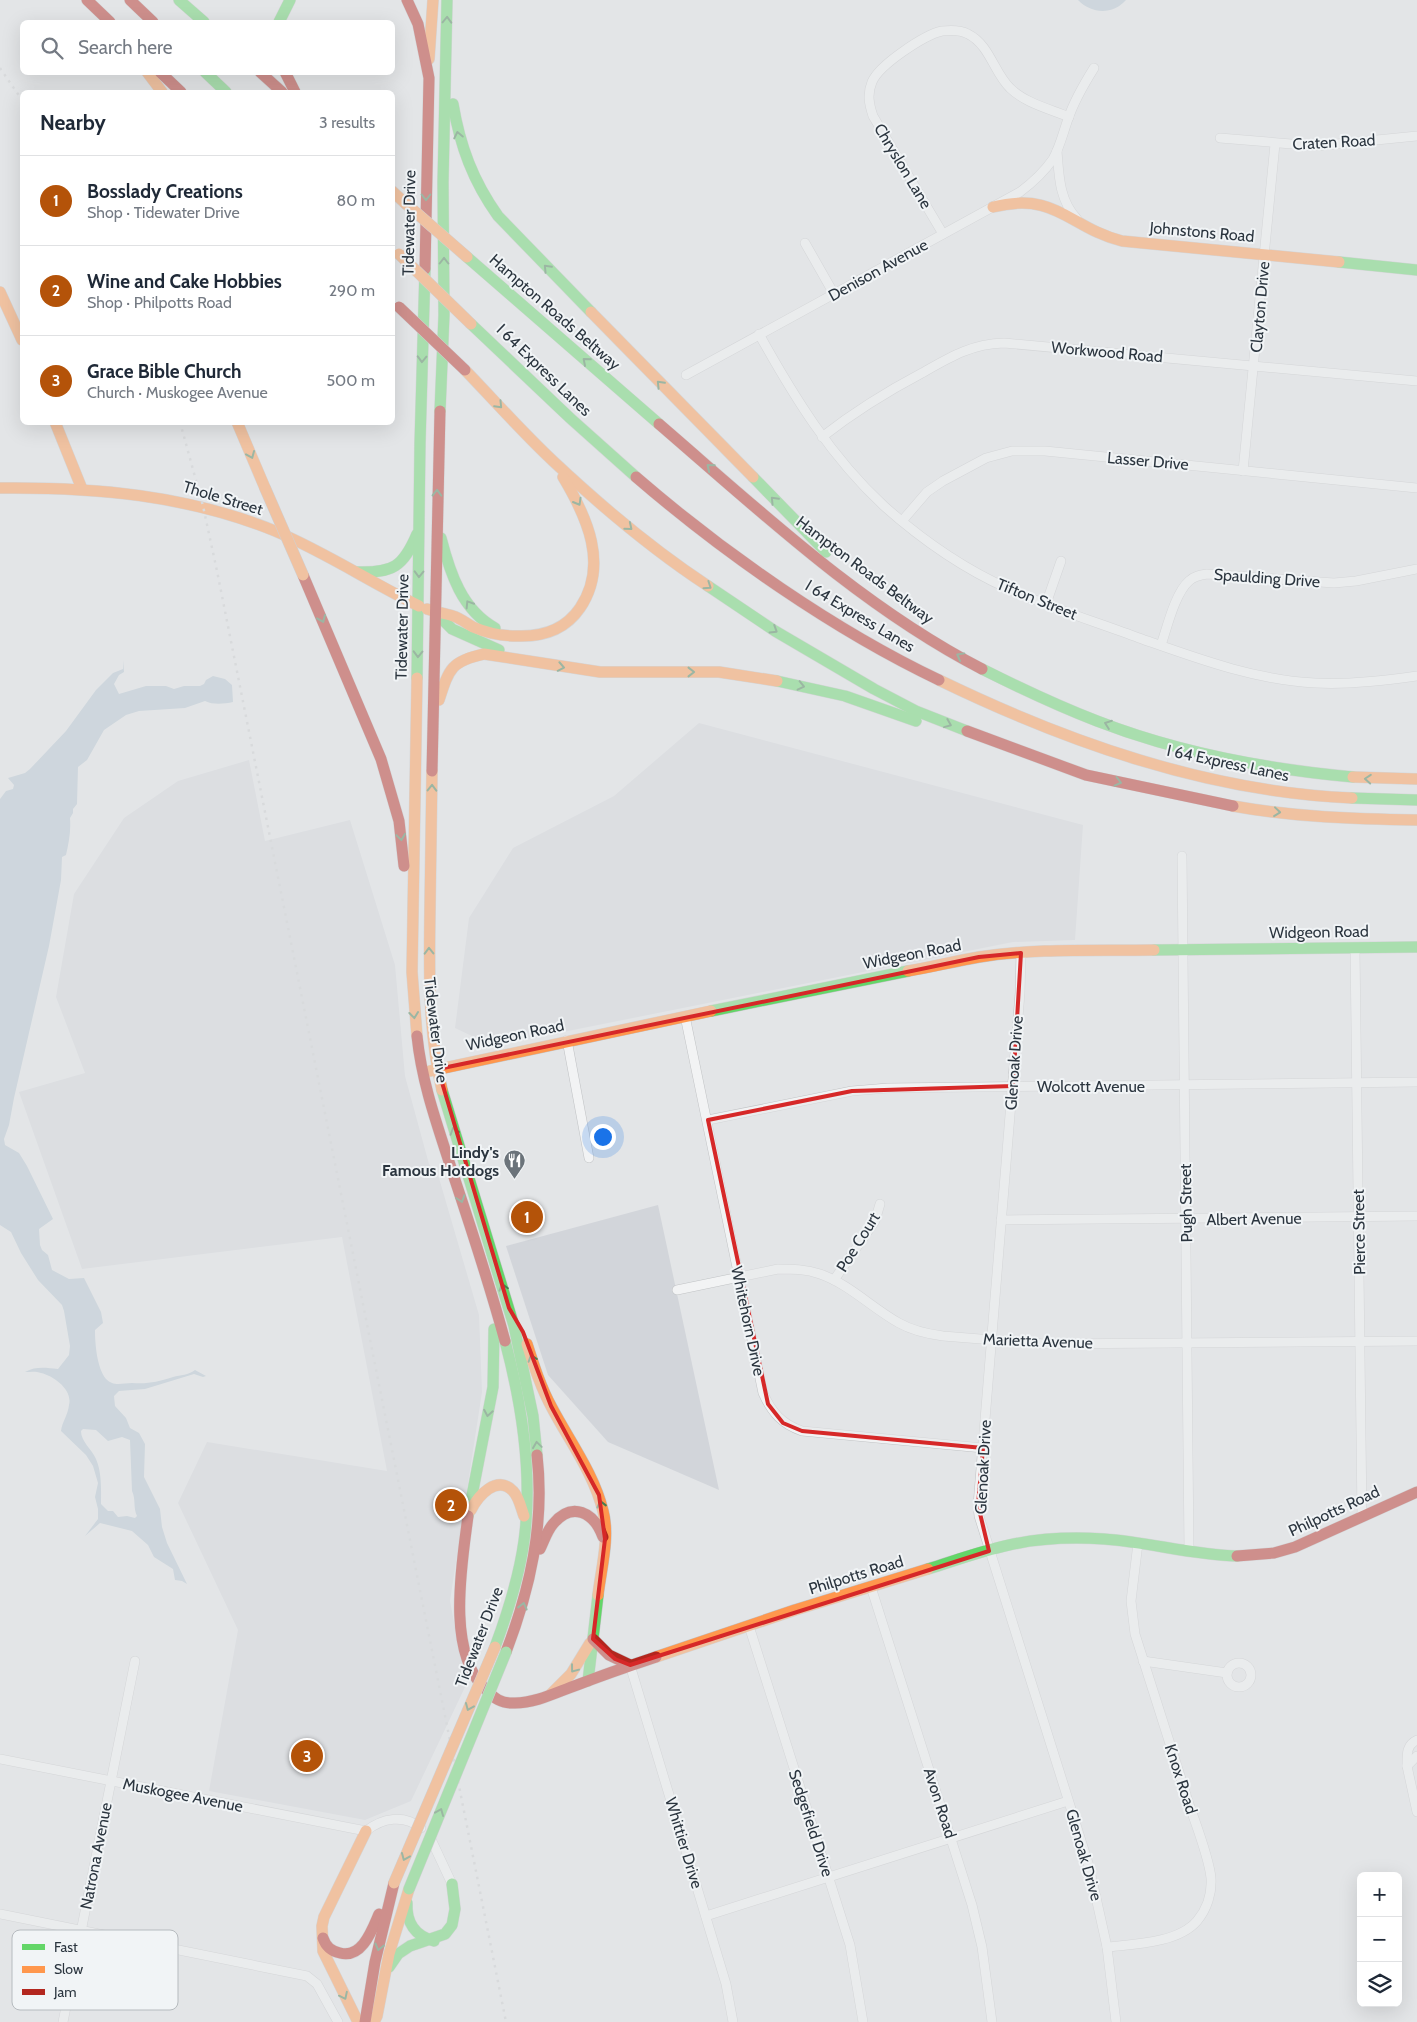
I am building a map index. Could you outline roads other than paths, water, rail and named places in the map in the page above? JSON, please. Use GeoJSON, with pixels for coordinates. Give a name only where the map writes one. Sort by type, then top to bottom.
{"type":"FeatureCollection","features":[{"type":"Feature","properties":{"kind":"main road"},"geometry":{"type":"LineString","coordinates":[[74,0],[94,20]]}},
{"type":"Feature","properties":{"kind":"main road"},"geometry":{"type":"LineString","coordinates":[[87,0],[108,20]]}},
{"type":"Feature","properties":{"kind":"main road"},"geometry":{"type":"LineString","coordinates":[[130,0],[151,20]]}},
{"type":"Feature","properties":{"kind":"main road"},"geometry":{"type":"LineString","coordinates":[[178,0],[202,20]]}},
{"type":"Feature","properties":{"kind":"main road"},"geometry":{"type":"LineString","coordinates":[[280,20],[290,0]]}},
{"type":"Feature","properties":{"kind":"main road"},"geometry":{"type":"LineString","coordinates":[[406,0],[418,24],[429,78]]}},
{"type":"Feature","properties":{"kind":"main road","name":"Tidewater Drive"},"geometry":{"type":"LineString","coordinates":[[365,2022],[375,1962],[394,1883],[495,1646],[515,1588],[522,1558],[526,1525],[527,1475],[525,1443],[518,1400],[496,1312],[432,1109],[423,1072],[413,1004],[412,925],[419,606],[420,443],[429,78],[433,0]]}},
{"type":"Feature","properties":{"kind":"main road","name":"Tidewater Drive"},"geometry":{"type":"LineString","coordinates":[[374,2022],[377,2016],[389,1954],[409,1889],[520,1614],[532,1567],[539,1518],[538,1450],[532,1412],[509,1308],[446,1104],[438,1069],[430,993],[428,948],[438,447],[444,315],[443,182],[447,0]]}},
{"type":"Feature","properties":{"kind":"main road"},"geometry":{"type":"LineString","coordinates":[[446,38],[452,102],[461,148],[475,182],[498,216],[777,503],[884,608]]}},
{"type":"Feature","properties":{"kind":"main road"},"geometry":{"type":"LineString","coordinates":[[149,75],[160,90]]}},
{"type":"Feature","properties":{"kind":"main road"},"geometry":{"type":"LineString","coordinates":[[163,75],[179,90]]}},
{"type":"Feature","properties":{"kind":"main road"},"geometry":{"type":"LineString","coordinates":[[208,75],[224,90]]}},
{"type":"Feature","properties":{"kind":"main road"},"geometry":{"type":"LineString","coordinates":[[263,75],[280,90]]}},
{"type":"Feature","properties":{"kind":"main road"},"geometry":{"type":"LineString","coordinates":[[286,75],[294,90]]}},
{"type":"Feature","properties":{"kind":"main road","name":"Hampton Roads Beltway"},"geometry":{"type":"LineString","coordinates":[[395,194],[634,404],[837,574],[884,608],[948,649],[998,677],[1076,712],[1165,743],[1213,756],[1306,773],[1384,780],[1417,779]]}},
{"type":"Feature","properties":{"kind":"main road","name":"Johnstons Road"},"geometry":{"type":"LineString","coordinates":[[993,206],[1012,202],[1032,202],[1045,205],[1080,222],[1098,234],[1122,241],[1417,270]]}},
{"type":"Feature","properties":{"kind":"main road","name":"I 64 Express Lanes"},"geometry":{"type":"LineString","coordinates":[[396,251],[570,419],[672,507],[735,555],[836,624],[899,659],[1002,711],[1057,733],[1148,763],[1260,788],[1316,795],[1417,800]]}},
{"type":"Feature","properties":{"kind":"main road"},"geometry":{"type":"LineString","coordinates":[[0,292],[20,336]]}},
{"type":"Feature","properties":{"kind":"main road"},"geometry":{"type":"LineString","coordinates":[[396,304],[465,370],[552,460],[610,511],[682,569],[733,604],[874,689],[916,711],[983,738],[1086,775]]}},
{"type":"Feature","properties":{"kind":"main road"},"geometry":{"type":"LineString","coordinates":[[56,425],[82,489]]}},
{"type":"Feature","properties":{"kind":"main road"},"geometry":{"type":"LineString","coordinates":[[238,425],[369,730],[391,789],[399,821],[412,925]]}},
{"type":"Feature","properties":{"kind":"main road","name":"Thole Street"},"geometry":{"type":"LineString","coordinates":[[0,488],[82,489],[147,495],[203,506],[275,531],[357,572],[419,606],[454,616],[483,631],[541,635],[563,627],[580,609],[592,589],[595,556],[589,526],[577,499],[552,460]]}},
{"type":"Feature","properties":{"kind":"main road"},"geometry":{"type":"LineString","coordinates":[[437,520],[451,569],[470,608],[478,617],[506,634]]}},
{"type":"Feature","properties":{"kind":"main road"},"geometry":{"type":"LineString","coordinates":[[357,572],[382,572],[394,569],[401,564],[409,554],[420,527]]}},
{"type":"Feature","properties":{"kind":"main road"},"geometry":{"type":"LineString","coordinates":[[435,612],[452,629],[483,644],[536,662]]}},
{"type":"Feature","properties":{"kind":"main road"},"geometry":{"type":"LineString","coordinates":[[433,721],[452,668],[465,658],[484,654],[600,672],[719,672],[782,682],[845,696],[901,715],[943,734],[1001,756],[1184,797],[1256,810],[1338,819],[1417,820]]}},
{"type":"Feature","properties":{"kind":"main road","name":"Widgeon Road"},"geometry":{"type":"LineString","coordinates":[[423,1072],[566,1040],[979,957],[1021,953],[1417,947]]}},
{"type":"Feature","properties":{"kind":"main road"},"geometry":{"type":"LineString","coordinates":[[509,1308],[523,1332],[537,1374],[551,1406],[599,1495],[604,1520],[603,1552],[588,1680]]}},
{"type":"Feature","properties":{"kind":"main road","name":"Philpotts Road"},"geometry":{"type":"LineString","coordinates":[[496,1312],[493,1387],[468,1516],[461,1602],[465,1652],[469,1664],[483,1688],[496,1699],[504,1702],[514,1703],[551,1694],[630,1665],[749,1626],[989,1551],[1028,1541],[1057,1538],[1088,1538],[1138,1542],[1238,1557],[1272,1554],[1314,1540],[1417,1492]]}},
{"type":"Feature","properties":{"kind":"main road"},"geometry":{"type":"LineString","coordinates":[[468,1516],[478,1497],[486,1489],[504,1485],[514,1493],[526,1525]]}},
{"type":"Feature","properties":{"kind":"main road"},"geometry":{"type":"LineString","coordinates":[[532,1567],[554,1523],[570,1512],[582,1512],[594,1518],[602,1532],[603,1552]]}},
{"type":"Feature","properties":{"kind":"main road"},"geometry":{"type":"LineString","coordinates":[[551,1694],[571,1674],[593,1639]]}},
{"type":"Feature","properties":{"kind":"main road"},"geometry":{"type":"LineString","coordinates":[[593,1639],[605,1653],[615,1660],[630,1665]]}},
{"type":"Feature","properties":{"kind":"main road"},"geometry":{"type":"LineString","coordinates":[[358,2022],[323,1951],[322,1936],[324,1917],[366,1831]]}},
{"type":"Feature","properties":{"kind":"main road"},"geometry":{"type":"LineString","coordinates":[[322,1936],[326,1945],[345,1955],[361,1947],[367,1940],[394,1883]]}},
{"type":"Feature","properties":{"kind":"main road"},"geometry":{"type":"LineString","coordinates":[[383,1980],[393,1959],[399,1952],[412,1945],[442,1938],[448,1933],[454,1921],[455,1898],[452,1884]]}},
{"type":"Feature","properties":{"kind":"main road"},"geometry":{"type":"LineString","coordinates":[[409,1889],[406,1908],[411,1926],[425,1940],[434,1941]]}},
{"type":"Feature","properties":{"kind":"street","name":"Chryslon Lane"},"geometry":{"type":"LineString","coordinates":[[943,234],[873,116],[869,96],[873,80],[885,64],[935,34],[952,30],[962,32],[978,42],[1009,87],[1016,94],[1069,117]]}},
{"type":"Feature","properties":{"kind":"street","name":"Denison Avenue"},"geometry":{"type":"LineString","coordinates":[[686,375],[1020,192],[1031,184],[1058,151],[1069,117],[1081,90],[1094,68]]}},
{"type":"Feature","properties":{"kind":"street","name":"Craten Road"},"geometry":{"type":"LineString","coordinates":[[1220,138],[1297,146],[1332,145],[1417,136]]}},
{"type":"Feature","properties":{"kind":"street","name":"Clayton Drive"},"geometry":{"type":"LineString","coordinates":[[1243,470],[1275,144]]}},
{"type":"Feature","properties":{"kind":"street","name":"Denison Avenue"},"geometry":{"type":"LineString","coordinates":[[1058,151],[1059,180],[1062,193],[1067,205],[1080,222]]}},
{"type":"Feature","properties":{"kind":"street"},"geometry":{"type":"LineString","coordinates":[[805,243],[834,294]]}},
{"type":"Feature","properties":{"kind":"street","name":"Tifton Street"},"geometry":{"type":"LineString","coordinates":[[759,334],[783,378],[822,437],[863,486],[902,521],[930,542],[978,573],[1008,589],[1238,671],[1314,683],[1377,682],[1417,676]]}},
{"type":"Feature","properties":{"kind":"street","name":"Workwood Road"},"geometry":{"type":"LineString","coordinates":[[822,437],[878,396],[963,351],[987,344],[1004,342],[1417,381]]}},
{"type":"Feature","properties":{"kind":"street","name":"Lasser Drive"},"geometry":{"type":"LineString","coordinates":[[902,521],[926,492],[943,481],[986,458],[1012,452],[1045,451],[1417,488]]}},
{"type":"Feature","properties":{"kind":"street"},"geometry":{"type":"LineString","coordinates":[[1046,604],[1061,562]]}},
{"type":"Feature","properties":{"kind":"street","name":"Spaulding Drive"},"geometry":{"type":"LineString","coordinates":[[1161,645],[1180,593],[1188,581],[1197,576],[1207,574],[1334,583],[1356,581],[1417,569]]}},
{"type":"Feature","properties":{"kind":"street","name":"Pugh Street"},"geometry":{"type":"LineString","coordinates":[[1182,856],[1189,1551]]}},
{"type":"Feature","properties":{"kind":"street","name":"Pierce Street"},"geometry":{"type":"LineString","coordinates":[[1355,948],[1362,1517]]}},
{"type":"Feature","properties":{"kind":"street","name":"Glenoak Drive"},"geometry":{"type":"LineString","coordinates":[[1021,953],[1020,993],[978,1505],[980,1523],[1089,1866],[1108,1947],[1116,2022]]}},
{"type":"Feature","properties":{"kind":"street","name":"Whitehorn Drive"},"geometry":{"type":"LineString","coordinates":[[685,1016],[763,1393],[768,1404],[783,1423],[802,1431],[982,1448]]}},
{"type":"Feature","properties":{"kind":"street"},"geometry":{"type":"LineString","coordinates":[[566,1040],[590,1158]]}},
{"type":"Feature","properties":{"kind":"street","name":"Wolcott Avenue"},"geometry":{"type":"LineString","coordinates":[[708,1120],[852,1092],[888,1088],[1417,1082]]}},
{"type":"Feature","properties":{"kind":"street","name":"Poe Court"},"geometry":{"type":"LineString","coordinates":[[834,1280],[875,1221],[880,1204]]}},
{"type":"Feature","properties":{"kind":"street","name":"Albert Avenue"},"geometry":{"type":"LineString","coordinates":[[1001,1220],[1417,1216]]}},
{"type":"Feature","properties":{"kind":"street","name":"Marietta Avenue"},"geometry":{"type":"LineString","coordinates":[[677,1290],[739,1277],[793,1269],[819,1274],[834,1280],[888,1316],[912,1329],[943,1336],[1044,1344],[1417,1341]]}},
{"type":"Feature","properties":{"kind":"street","name":"Knox Road"},"geometry":{"type":"LineString","coordinates":[[1108,1947],[1178,1934],[1196,1922],[1204,1912],[1211,1889],[1209,1870],[1196,1826],[1135,1634],[1130,1601],[1138,1542]]}},
{"type":"Feature","properties":{"kind":"street","name":"Avon Road"},"geometry":{"type":"LineString","coordinates":[[871,1587],[972,1906],[982,1947],[992,2022]]}},
{"type":"Feature","properties":{"kind":"street","name":"Sedgefield Drive"},"geometry":{"type":"LineString","coordinates":[[749,1626],[850,1945],[863,2022]]}},
{"type":"Feature","properties":{"kind":"street"},"geometry":{"type":"LineString","coordinates":[[1143,1660],[1227,1674]]}},
{"type":"Feature","properties":{"kind":"street","name":"Natrona Avenue"},"geometry":{"type":"LineString","coordinates":[[82,1930],[135,1661]]}},
{"type":"Feature","properties":{"kind":"street","name":"Whittier Drive"},"geometry":{"type":"LineString","coordinates":[[630,1665],[726,1984],[733,2022]]}},
{"type":"Feature","properties":{"kind":"street"},"geometry":{"type":"LineString","coordinates":[[1417,1740],[1412,1742],[1408,1748],[1408,1766],[1417,1812]]}},
{"type":"Feature","properties":{"kind":"street"},"geometry":{"type":"LineString","coordinates":[[1408,1766],[1417,1756]]}},
{"type":"Feature","properties":{"kind":"street","name":"Muskogee Avenue"},"geometry":{"type":"LineString","coordinates":[[0,1759],[366,1831]]}},
{"type":"Feature","properties":{"kind":"street"},"geometry":{"type":"LineString","coordinates":[[706,1916],[1068,1801]]}},
{"type":"Feature","properties":{"kind":"street"},"geometry":{"type":"LineString","coordinates":[[366,1831],[382,1821],[392,1819],[401,1819],[419,1825],[428,1833],[452,1884]]}},
{"type":"Feature","properties":{"kind":"street"},"geometry":{"type":"LineString","coordinates":[[0,1914],[77,1930]]}},
{"type":"Feature","properties":{"kind":"street"},"geometry":{"type":"LineString","coordinates":[[178,1950],[307,1976],[317,1984],[338,2022]]}},
{"type":"Feature","properties":{"kind":"water"},"geometry":{"type":"Polygon","coordinates":[[[1078,0],[1126,0],[1115,8],[1102,11],[1089,8],[1078,0]]]}},
{"type":"Feature","properties":{"kind":"water"},"geometry":{"type":"Polygon","coordinates":[[[123,660],[124,672],[119,675],[114,684],[119,694],[146,686],[166,686],[174,689],[184,686],[200,686],[213,676],[225,679],[232,685],[233,702],[219,704],[205,701],[185,708],[139,711],[126,715],[104,730],[87,760],[78,767],[77,804],[70,818],[70,836],[66,855],[62,857],[61,880],[49,946],[9,1125],[4,1139],[5,1145],[19,1153],[27,1166],[53,1219],[39,1229],[40,1245],[42,1250],[48,1255],[52,1270],[69,1279],[84,1278],[101,1312],[103,1323],[95,1330],[95,1342],[97,1356],[106,1379],[115,1384],[148,1383],[187,1374],[195,1370],[206,1376],[194,1374],[145,1389],[119,1391],[114,1396],[115,1406],[126,1418],[130,1428],[139,1433],[145,1444],[144,1477],[160,1509],[162,1527],[167,1543],[187,1584],[175,1580],[173,1569],[154,1557],[148,1545],[132,1531],[100,1523],[85,1536],[98,1519],[95,1497],[98,1483],[93,1466],[86,1455],[61,1431],[68,1409],[68,1394],[57,1380],[39,1372],[25,1372],[37,1368],[58,1369],[69,1355],[70,1346],[64,1311],[62,1305],[38,1280],[21,1253],[11,1232],[0,1225],[0,799],[6,791],[13,789],[14,785],[8,778],[25,773],[30,769],[66,731],[96,690],[113,673],[123,669],[123,660]],[[83,1429],[81,1435],[98,1464],[101,1481],[101,1504],[108,1511],[113,1511],[118,1517],[127,1516],[135,1518],[137,1516],[132,1491],[130,1440],[122,1437],[108,1441],[96,1430],[83,1429]]]}},
{"type":"Feature","properties":{"kind":"railway"},"geometry":{"type":"LineString","coordinates":[[0,68],[20,97]]}},
{"type":"Feature","properties":{"kind":"railway"},"geometry":{"type":"LineString","coordinates":[[181,425],[203,506],[217,571],[506,2022]]}},
{"type":"Feature","properties":{"kind":"place","name":"Lindy's Famous Hotdogs"},"geometry":{"type":"Point","coordinates":[515,1180]}},
{"type":"Feature","properties":{"kind":"place","name":"Bosslady Creations"},"geometry":{"type":"Point","coordinates":[527,1217]}},
{"type":"Feature","properties":{"kind":"place","name":"Wine and Cake Hobbies"},"geometry":{"type":"Point","coordinates":[451,1505]}},
{"type":"Feature","properties":{"kind":"place","name":"Grace Bible Church"},"geometry":{"type":"Point","coordinates":[307,1756]}}]}
